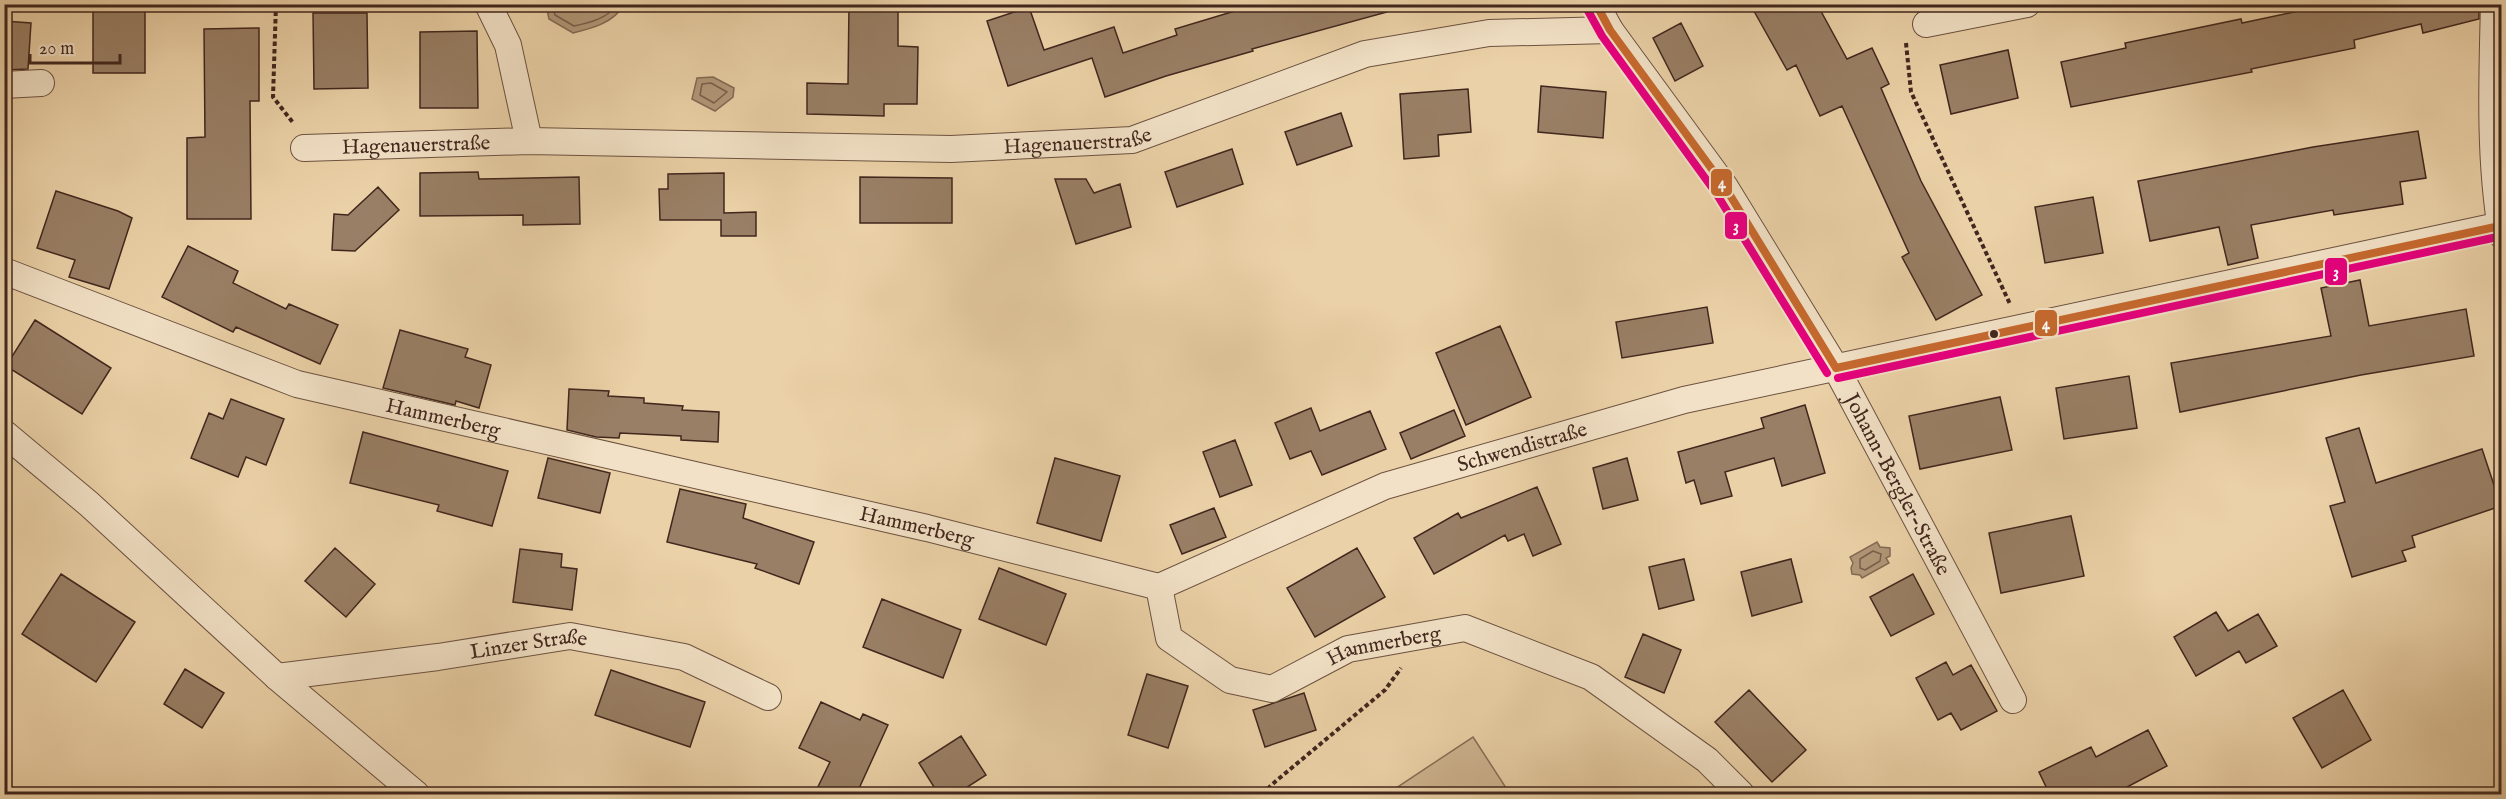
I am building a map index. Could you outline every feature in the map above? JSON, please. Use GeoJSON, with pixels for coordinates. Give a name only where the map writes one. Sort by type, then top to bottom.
{"type":"FeatureCollection","features":[{"type":"Feature","properties":{"kind":"street"},"geometry":{"type":"LineString","coordinates":[[488,4],[508,45],[529,141]]}},
{"type":"Feature","properties":{"kind":"street","name":"Johann-Bergler-Straße"},"geometry":{"type":"LineString","coordinates":[[1596,4],[1610,30],[1725,187],[1836,368],[2013,700]]}},
{"type":"Feature","properties":{"kind":"street"},"geometry":{"type":"LineString","coordinates":[[1926,24],[2027,4]]}},
{"type":"Feature","properties":{"kind":"street"},"geometry":{"type":"LineString","coordinates":[[2494,4],[2492,74],[2495,170],[2501,229]]}},
{"type":"Feature","properties":{"kind":"street","name":"Hagenauerstraße"},"geometry":{"type":"LineString","coordinates":[[309,148],[529,141],[951,149],[1132,140],[1365,54],[1489,33],[1610,30]]}},
{"type":"Feature","properties":{"kind":"street"},"geometry":{"type":"LineString","coordinates":[[4,85],[41,83]]}},
{"type":"Feature","properties":{"kind":"street","name":"Schwendistraße"},"geometry":{"type":"LineString","coordinates":[[1159,587],[1385,486],[1684,400],[2501,229]]}},
{"type":"Feature","properties":{"kind":"street","name":"Hammerberg"},"geometry":{"type":"LineString","coordinates":[[4,271],[297,384],[927,528],[1159,587],[1169,638],[1230,680],[1272,689],[1348,649],[1465,628],[1591,677],[1707,760],[1741,795]]}},
{"type":"Feature","properties":{"kind":"street"},"geometry":{"type":"LineString","coordinates":[[4,433],[89,504],[277,677],[416,795]]}},
{"type":"Feature","properties":{"kind":"street","name":"Linzer Straße"},"geometry":{"type":"LineString","coordinates":[[277,677],[438,657],[570,636],[684,657],[768,697]]}},
{"type":"Feature","properties":{"kind":"path"},"geometry":{"type":"LineString","coordinates":[[276,4],[273,97],[309,148]]}},
{"type":"Feature","properties":{"kind":"path"},"geometry":{"type":"LineString","coordinates":[[1926,24],[1906,40],[1911,92],[2022,329]]}},
{"type":"Feature","properties":{"kind":"path"},"geometry":{"type":"LineString","coordinates":[[1263,795],[1276,781],[1385,690],[1425,635]]}},
{"type":"Feature","properties":{"kind":"shaded area"},"geometry":{"type":"Polygon","coordinates":[[[1473,737],[1510,794],[1387,794],[1473,737]]]}},
{"type":"Feature","properties":{"kind":"water"},"geometry":{"type":"Polygon","coordinates":[[[546,4],[624,5],[608,20],[595,27],[573,33],[549,19],[546,4]]]}},
{"type":"Feature","properties":{"kind":"water"},"geometry":{"type":"Polygon","coordinates":[[[713,77],[734,88],[733,97],[715,111],[692,99],[697,78],[713,77]]]}},
{"type":"Feature","properties":{"kind":"water"},"geometry":{"type":"Polygon","coordinates":[[[1877,542],[1880,547],[1890,548],[1890,556],[1886,558],[1889,563],[1862,578],[1860,575],[1852,574],[1853,563],[1850,557],[1877,542]]]}},
{"type":"Feature","properties":{"kind":"building"},"geometry":{"type":"Polygon","coordinates":[[[93,4],[145,4],[145,73],[93,73],[93,4]]]}},
{"type":"Feature","properties":{"kind":"building"},"geometry":{"type":"Polygon","coordinates":[[[1258,4],[1386,4],[1387,12],[1252,49],[1253,51],[1166,76],[1105,97],[1092,58],[1008,86],[987,21],[1029,7],[1044,50],[1114,27],[1123,53],[1177,35],[1175,29],[1258,4]]]}},
{"type":"Feature","properties":{"kind":"building"},"geometry":{"type":"Polygon","coordinates":[[[1750,4],[1817,4],[1847,59],[1872,48],[1889,84],[1881,88],[1921,181],[1982,295],[1936,320],[1902,257],[1909,253],[1842,106],[1820,116],[1796,65],[1787,70],[1750,4]]]}},
{"type":"Feature","properties":{"kind":"building"},"geometry":{"type":"Polygon","coordinates":[[[2332,4],[2479,4],[2479,19],[2423,33],[2421,24],[2354,40],[2355,48],[2251,69],[2252,72],[2071,107],[2061,62],[2126,48],[2125,43],[2241,19],[2242,23],[2332,4]]]}},
{"type":"Feature","properties":{"kind":"building"},"geometry":{"type":"Polygon","coordinates":[[[849,5],[898,6],[898,46],[918,47],[917,104],[884,104],[884,116],[807,114],[807,83],[848,84],[849,5]]]}},
{"type":"Feature","properties":{"kind":"building"},"geometry":{"type":"Polygon","coordinates":[[[313,13],[367,13],[368,88],[314,89],[313,13]]]}},
{"type":"Feature","properties":{"kind":"building"},"geometry":{"type":"Polygon","coordinates":[[[4,21],[31,23],[28,69],[4,70],[4,21]]]}},
{"type":"Feature","properties":{"kind":"building"},"geometry":{"type":"Polygon","coordinates":[[[1681,23],[1703,66],[1675,81],[1653,38],[1681,23]]]}},
{"type":"Feature","properties":{"kind":"building"},"geometry":{"type":"Polygon","coordinates":[[[259,28],[259,101],[250,101],[251,219],[187,219],[187,138],[205,137],[204,29],[259,28]]]}},
{"type":"Feature","properties":{"kind":"building"},"geometry":{"type":"Polygon","coordinates":[[[477,31],[478,108],[420,108],[420,32],[477,31]]]}},
{"type":"Feature","properties":{"kind":"building"},"geometry":{"type":"Polygon","coordinates":[[[2008,50],[2018,98],[1951,114],[1940,65],[2008,50]]]}},
{"type":"Feature","properties":{"kind":"building"},"geometry":{"type":"Polygon","coordinates":[[[1541,86],[1606,92],[1603,138],[1538,132],[1541,86]]]}},
{"type":"Feature","properties":{"kind":"building"},"geometry":{"type":"Polygon","coordinates":[[[1468,89],[1471,132],[1438,135],[1439,156],[1404,159],[1400,94],[1468,89]]]}},
{"type":"Feature","properties":{"kind":"building"},"geometry":{"type":"Polygon","coordinates":[[[1341,113],[1352,146],[1297,165],[1285,132],[1341,113]]]}},
{"type":"Feature","properties":{"kind":"building"},"geometry":{"type":"Polygon","coordinates":[[[2418,131],[2426,178],[2400,182],[2403,204],[2334,215],[2333,210],[2251,225],[2258,258],[2228,265],[2219,227],[2150,241],[2138,181],[2313,147],[2418,131]]]}},
{"type":"Feature","properties":{"kind":"building"},"geometry":{"type":"Polygon","coordinates":[[[1232,149],[1243,184],[1177,207],[1165,172],[1232,149]]]}},
{"type":"Feature","properties":{"kind":"building"},"geometry":{"type":"Polygon","coordinates":[[[478,172],[479,179],[579,177],[580,224],[523,225],[523,215],[420,216],[420,173],[478,172]]]}},
{"type":"Feature","properties":{"kind":"building"},"geometry":{"type":"Polygon","coordinates":[[[724,173],[724,213],[756,212],[756,236],[721,236],[721,220],[660,220],[659,189],[668,189],[668,174],[724,173]]]}},
{"type":"Feature","properties":{"kind":"building"},"geometry":{"type":"Polygon","coordinates":[[[860,177],[952,178],[952,223],[860,223],[860,177]]]}},
{"type":"Feature","properties":{"kind":"building"},"geometry":{"type":"Polygon","coordinates":[[[1055,179],[1086,179],[1094,193],[1120,184],[1131,227],[1076,244],[1055,179]]]}},
{"type":"Feature","properties":{"kind":"building"},"geometry":{"type":"Polygon","coordinates":[[[378,187],[399,210],[355,251],[332,250],[334,214],[348,215],[378,187]]]}},
{"type":"Feature","properties":{"kind":"building"},"geometry":{"type":"Polygon","coordinates":[[[56,191],[118,211],[132,218],[109,289],[69,277],[75,260],[37,248],[56,191]]]}},
{"type":"Feature","properties":{"kind":"building"},"geometry":{"type":"Polygon","coordinates":[[[2093,197],[2103,253],[2045,263],[2035,207],[2093,197]]]}},
{"type":"Feature","properties":{"kind":"building"},"geometry":{"type":"Polygon","coordinates":[[[188,246],[238,271],[233,283],[286,309],[289,304],[338,325],[320,364],[236,327],[233,332],[162,297],[188,246]]]}},
{"type":"Feature","properties":{"kind":"building"},"geometry":{"type":"Polygon","coordinates":[[[2360,280],[2369,326],[2466,309],[2474,356],[2361,375],[2180,412],[2171,363],[2331,336],[2321,288],[2360,280]]]}},
{"type":"Feature","properties":{"kind":"building"},"geometry":{"type":"Polygon","coordinates":[[[1707,307],[1713,343],[1622,358],[1616,322],[1707,307]]]}},
{"type":"Feature","properties":{"kind":"building"},"geometry":{"type":"Polygon","coordinates":[[[35,320],[111,368],[82,414],[6,366],[35,320]]]}},
{"type":"Feature","properties":{"kind":"building"},"geometry":{"type":"Polygon","coordinates":[[[1500,326],[1531,397],[1466,425],[1436,353],[1500,326]]]}},
{"type":"Feature","properties":{"kind":"building"},"geometry":{"type":"Polygon","coordinates":[[[400,330],[468,349],[465,357],[491,365],[479,408],[456,401],[455,405],[383,388],[400,330]]]}},
{"type":"Feature","properties":{"kind":"building"},"geometry":{"type":"Polygon","coordinates":[[[2129,376],[2137,428],[2064,439],[2056,388],[2129,376]]]}},
{"type":"Feature","properties":{"kind":"building"},"geometry":{"type":"Polygon","coordinates":[[[569,389],[609,391],[608,396],[644,398],[644,403],[683,406],[682,410],[719,412],[718,442],[681,440],[681,436],[620,433],[619,438],[596,437],[567,430],[569,389]]]}},
{"type":"Feature","properties":{"kind":"building"},"geometry":{"type":"Polygon","coordinates":[[[2000,397],[2012,450],[1920,469],[1909,416],[2000,397]]]}},
{"type":"Feature","properties":{"kind":"building"},"geometry":{"type":"Polygon","coordinates":[[[231,399],[284,419],[266,465],[246,457],[238,477],[191,458],[209,413],[223,419],[231,399]]]}},
{"type":"Feature","properties":{"kind":"building"},"geometry":{"type":"Polygon","coordinates":[[[1805,405],[1825,473],[1782,486],[1774,458],[1725,472],[1732,496],[1701,504],[1694,480],[1686,483],[1678,452],[1764,428],[1761,418],[1805,405]]]}},
{"type":"Feature","properties":{"kind":"building"},"geometry":{"type":"Polygon","coordinates":[[[1311,408],[1320,431],[1370,411],[1386,449],[1322,475],[1311,451],[1290,459],[1275,423],[1311,408]]]}},
{"type":"Feature","properties":{"kind":"building"},"geometry":{"type":"Polygon","coordinates":[[[1454,410],[1465,436],[1411,459],[1400,433],[1454,410]]]}},
{"type":"Feature","properties":{"kind":"building"},"geometry":{"type":"Polygon","coordinates":[[[2359,428],[2376,483],[2482,449],[2501,506],[2412,536],[2415,547],[2402,551],[2406,561],[2352,577],[2330,506],[2345,502],[2326,438],[2359,428]]]}},
{"type":"Feature","properties":{"kind":"building"},"geometry":{"type":"Polygon","coordinates":[[[363,432],[508,471],[492,526],[437,511],[439,505],[350,483],[363,432]]]}},
{"type":"Feature","properties":{"kind":"building"},"geometry":{"type":"Polygon","coordinates":[[[1235,440],[1252,485],[1220,497],[1203,452],[1235,440]]]}},
{"type":"Feature","properties":{"kind":"building"},"geometry":{"type":"Polygon","coordinates":[[[548,458],[610,473],[600,513],[538,498],[548,458]]]}},
{"type":"Feature","properties":{"kind":"building"},"geometry":{"type":"Polygon","coordinates":[[[1055,458],[1120,476],[1101,541],[1037,523],[1055,458]]]}},
{"type":"Feature","properties":{"kind":"building"},"geometry":{"type":"Polygon","coordinates":[[[1627,458],[1638,500],[1603,509],[1593,468],[1627,458]]]}},
{"type":"Feature","properties":{"kind":"building"},"geometry":{"type":"Polygon","coordinates":[[[1537,487],[1561,544],[1533,556],[1524,534],[1508,541],[1505,535],[1434,574],[1414,538],[1458,513],[1461,518],[1537,487]]]}},
{"type":"Feature","properties":{"kind":"building"},"geometry":{"type":"Polygon","coordinates":[[[680,489],[746,504],[743,518],[814,542],[799,584],[755,568],[757,564],[667,542],[680,489]]]}},
{"type":"Feature","properties":{"kind":"building"},"geometry":{"type":"Polygon","coordinates":[[[1214,508],[1226,537],[1182,554],[1170,525],[1214,508]]]}},
{"type":"Feature","properties":{"kind":"building"},"geometry":{"type":"Polygon","coordinates":[[[2071,516],[2084,576],[2001,593],[1989,533],[2071,516]]]}},
{"type":"Feature","properties":{"kind":"building"},"geometry":{"type":"Polygon","coordinates":[[[335,548],[375,584],[346,617],[305,581],[335,548]]]}},
{"type":"Feature","properties":{"kind":"building"},"geometry":{"type":"Polygon","coordinates":[[[1357,548],[1385,597],[1315,637],[1287,588],[1357,548]]]}},
{"type":"Feature","properties":{"kind":"building"},"geometry":{"type":"Polygon","coordinates":[[[520,549],[562,554],[561,567],[577,569],[572,610],[513,602],[520,549]]]}},
{"type":"Feature","properties":{"kind":"building"},"geometry":{"type":"Polygon","coordinates":[[[1684,559],[1694,600],[1659,609],[1649,567],[1684,559]]]}},
{"type":"Feature","properties":{"kind":"building"},"geometry":{"type":"Polygon","coordinates":[[[1791,559],[1802,602],[1752,616],[1741,572],[1791,559]]]}},
{"type":"Feature","properties":{"kind":"building"},"geometry":{"type":"Polygon","coordinates":[[[999,568],[1066,594],[1046,645],[979,619],[999,568]]]}},
{"type":"Feature","properties":{"kind":"building"},"geometry":{"type":"Polygon","coordinates":[[[61,574],[135,622],[96,682],[22,634],[61,574]]]}},
{"type":"Feature","properties":{"kind":"building"},"geometry":{"type":"Polygon","coordinates":[[[1913,574],[1934,614],[1891,636],[1870,597],[1913,574]]]}},
{"type":"Feature","properties":{"kind":"building"},"geometry":{"type":"Polygon","coordinates":[[[882,599],[961,630],[943,678],[863,647],[882,599]]]}},
{"type":"Feature","properties":{"kind":"building"},"geometry":{"type":"Polygon","coordinates":[[[2216,612],[2228,631],[2258,614],[2277,646],[2246,663],[2239,651],[2196,676],[2174,637],[2216,612]]]}},
{"type":"Feature","properties":{"kind":"building"},"geometry":{"type":"Polygon","coordinates":[[[1643,634],[1681,650],[1664,693],[1625,677],[1643,634]]]}},
{"type":"Feature","properties":{"kind":"building"},"geometry":{"type":"Polygon","coordinates":[[[1946,662],[1953,675],[1971,665],[1997,711],[1961,730],[1951,713],[1938,720],[1916,678],[1946,662]]]}},
{"type":"Feature","properties":{"kind":"building"},"geometry":{"type":"Polygon","coordinates":[[[185,669],[224,693],[202,728],[164,704],[185,669]]]}},
{"type":"Feature","properties":{"kind":"building"},"geometry":{"type":"Polygon","coordinates":[[[611,670],[705,702],[690,747],[595,715],[611,670]]]}},
{"type":"Feature","properties":{"kind":"building"},"geometry":{"type":"Polygon","coordinates":[[[1147,674],[1188,686],[1168,748],[1128,735],[1147,674]]]}},
{"type":"Feature","properties":{"kind":"building"},"geometry":{"type":"Polygon","coordinates":[[[1749,690],[1806,750],[1772,782],[1715,722],[1749,690]]]}},
{"type":"Feature","properties":{"kind":"building"},"geometry":{"type":"Polygon","coordinates":[[[2343,690],[2371,740],[2322,768],[2293,718],[2343,690]]]}},
{"type":"Feature","properties":{"kind":"building"},"geometry":{"type":"Polygon","coordinates":[[[1304,693],[1316,730],[1265,747],[1253,710],[1304,693]]]}},
{"type":"Feature","properties":{"kind":"building"},"geometry":{"type":"Polygon","coordinates":[[[821,702],[860,720],[863,714],[888,725],[856,795],[814,795],[830,762],[799,748],[821,702]]]}},
{"type":"Feature","properties":{"kind":"building"},"geometry":{"type":"Polygon","coordinates":[[[2148,730],[2167,766],[2112,795],[2050,795],[2039,772],[2091,747],[2096,757],[2148,730]]]}},
{"type":"Feature","properties":{"kind":"building"},"geometry":{"type":"Polygon","coordinates":[[[961,736],[986,775],[955,795],[939,795],[919,763],[961,736]]]}},
{"type":"Feature","properties":{"kind":"transit line","name":"4"},"geometry":{"type":"LineString","coordinates":[[1596,4],[1610,30],[1725,187],[1836,368]]}},
{"type":"Feature","properties":{"kind":"transit line","name":"3"},"geometry":{"type":"LineString","coordinates":[[1587,9],[1602,36],[1716,193],[1827,373]]}},
{"type":"Feature","properties":{"kind":"transit line","name":"4"},"geometry":{"type":"LineString","coordinates":[[1836,368],[2500,226]]}},
{"type":"Feature","properties":{"kind":"transit line","name":"3"},"geometry":{"type":"LineString","coordinates":[[1838,378],[2502,236]]}}]}
